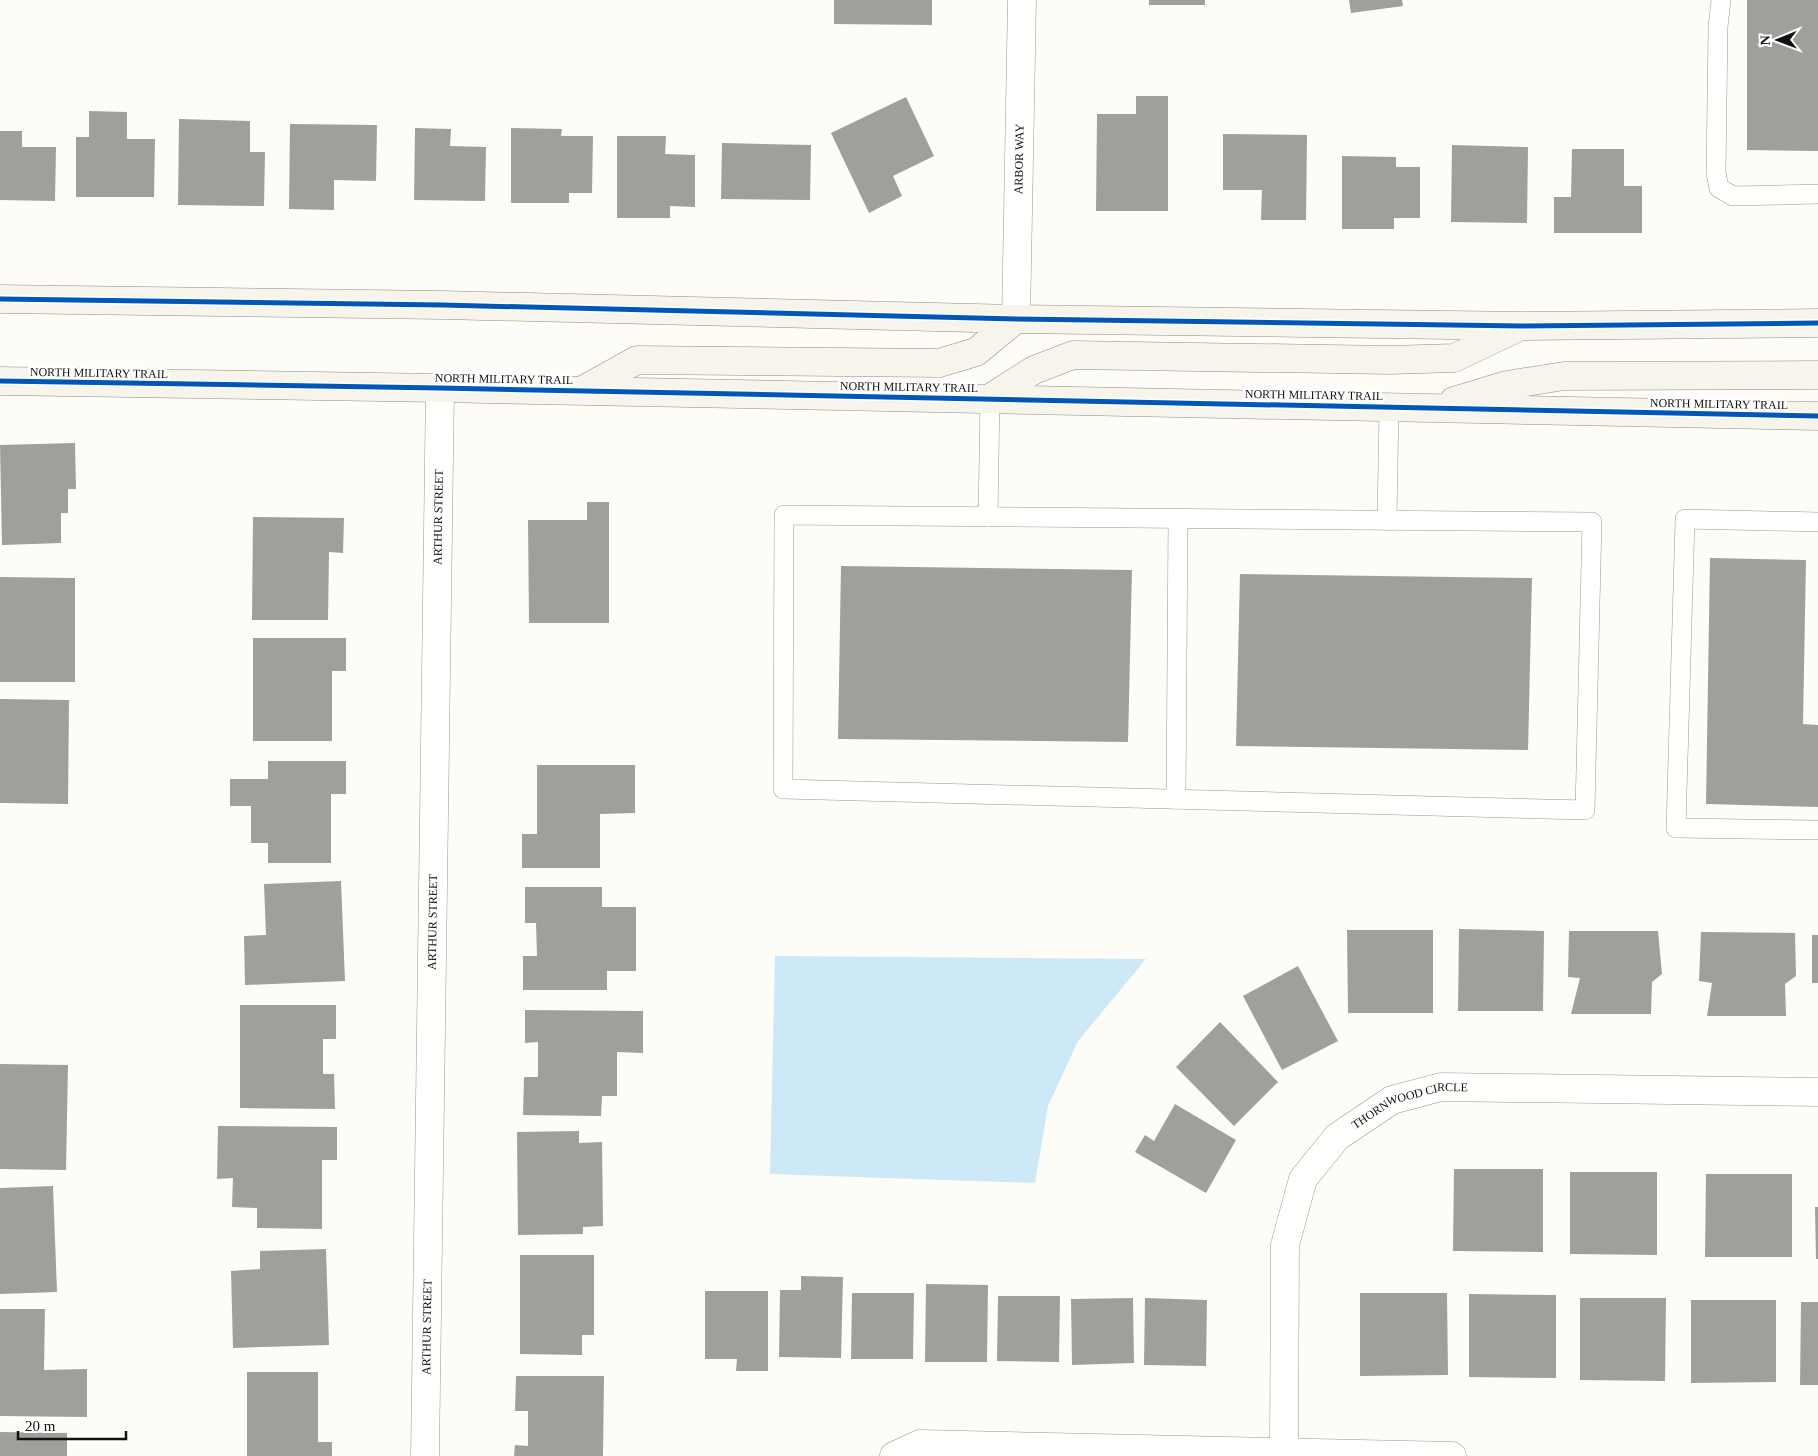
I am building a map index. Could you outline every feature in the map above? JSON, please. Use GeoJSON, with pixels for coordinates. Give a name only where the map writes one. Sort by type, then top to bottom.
{"type":"FeatureCollection","features":[{"type":"Feature","properties":{"kind":"main road"},"geometry":{"type":"LineString","coordinates":[[0,299],[443,305],[1016,319],[1523,326],[1818,323]]}},
{"type":"Feature","properties":{"kind":"main road"},"geometry":{"type":"LineString","coordinates":[[582,390],[637,360],[939,364],[976,352],[1016,319]]}},
{"type":"Feature","properties":{"kind":"main road"},"geometry":{"type":"LineString","coordinates":[[990,398],[1034,370],[1073,355],[1390,360],[1454,358],[1523,326]]}},
{"type":"Feature","properties":{"kind":"main road"},"geometry":{"type":"LineString","coordinates":[[1431,408],[1508,385],[1564,376],[1818,376]]}},
{"type":"Feature","properties":{"kind":"main road","name":"NORTH MILITARY TRAIL"},"geometry":{"type":"LineString","coordinates":[[0,381],[582,390],[1818,416]]}},
{"type":"Feature","properties":{"kind":"street","name":"ARBOR WAY"},"geometry":{"type":"LineString","coordinates":[[1016,319],[1022,0]]}},
{"type":"Feature","properties":{"kind":"street","name":"ARTHUR STREET"},"geometry":{"type":"LineString","coordinates":[[425,1456],[440,388]]}},
{"type":"Feature","properties":{"kind":"street","name":"THORNWOOD CIRCLE"},"geometry":{"type":"LineString","coordinates":[[1284,1453],[1285,1245],[1303,1180],[1338,1137],[1392,1100],[1442,1087],[1818,1092]]}},
{"type":"Feature","properties":{"kind":"street"},"geometry":{"type":"LineString","coordinates":[[894,1456],[920,1444],[1452,1456]]}},
{"type":"Feature","properties":{"kind":"lane"},"geometry":{"type":"LineString","coordinates":[[1721,0],[1718,27],[1716,173],[1719,188],[1733,196],[1818,194]]}},
{"type":"Feature","properties":{"kind":"lane"},"geometry":{"type":"LineString","coordinates":[[988,517],[990,398]]}},
{"type":"Feature","properties":{"kind":"lane"},"geometry":{"type":"LineString","coordinates":[[1386,521],[1389,407]]}},
{"type":"Feature","properties":{"kind":"lane"},"geometry":{"type":"LineString","coordinates":[[784,515],[988,517],[1592,522],[1586,810],[783,788],[784,515]]}},
{"type":"Feature","properties":{"kind":"lane"},"geometry":{"type":"LineString","coordinates":[[1818,522],[1685,518],[1676,828],[1818,830]]}},
{"type":"Feature","properties":{"kind":"lane"},"geometry":{"type":"LineString","coordinates":[[1176,799],[1178,519]]}},
{"type":"Feature","properties":{"kind":"water"},"geometry":{"type":"Polygon","coordinates":[[[775,956],[1146,959],[1078,1041],[1048,1106],[1035,1183],[770,1174],[775,956]]]}},
{"type":"Feature","properties":{"kind":"building"},"geometry":{"type":"Polygon","coordinates":[[[834,0],[932,0],[932,25],[834,24],[834,0]]]}},
{"type":"Feature","properties":{"kind":"building"},"geometry":{"type":"Polygon","coordinates":[[[1149,0],[1205,0],[1205,5],[1149,5],[1149,0]]]}},
{"type":"Feature","properties":{"kind":"building"},"geometry":{"type":"Polygon","coordinates":[[[1349,0],[1402,0],[1403,6],[1351,13],[1349,0]]]}},
{"type":"Feature","properties":{"kind":"building"},"geometry":{"type":"Polygon","coordinates":[[[1747,0],[1818,0],[1818,151],[1747,150],[1747,0]]]}},
{"type":"Feature","properties":{"kind":"building"},"geometry":{"type":"Polygon","coordinates":[[[1136,96],[1168,96],[1168,211],[1096,211],[1097,114],[1136,114],[1136,96]]]}},
{"type":"Feature","properties":{"kind":"building"},"geometry":{"type":"Polygon","coordinates":[[[906,97],[934,156],[893,176],[902,196],[869,213],[831,133],[906,97]]]}},
{"type":"Feature","properties":{"kind":"building"},"geometry":{"type":"Polygon","coordinates":[[[89,111],[127,112],[127,139],[155,139],[154,197],[76,197],[76,137],[89,137],[89,111]]]}},
{"type":"Feature","properties":{"kind":"building"},"geometry":{"type":"Polygon","coordinates":[[[179,119],[250,121],[250,152],[265,152],[264,206],[178,205],[179,119]]]}},
{"type":"Feature","properties":{"kind":"building"},"geometry":{"type":"Polygon","coordinates":[[[290,124],[377,125],[376,181],[334,180],[334,210],[289,209],[290,124]]]}},
{"type":"Feature","properties":{"kind":"building"},"geometry":{"type":"Polygon","coordinates":[[[415,128],[451,129],[450,146],[486,147],[485,201],[414,200],[415,128]]]}},
{"type":"Feature","properties":{"kind":"building"},"geometry":{"type":"Polygon","coordinates":[[[511,128],[562,129],[561,136],[593,136],[592,193],[569,193],[569,203],[511,203],[511,128]]]}},
{"type":"Feature","properties":{"kind":"building"},"geometry":{"type":"Polygon","coordinates":[[[0,131],[22,131],[22,147],[56,147],[55,201],[0,200],[0,131]]]}},
{"type":"Feature","properties":{"kind":"building"},"geometry":{"type":"Polygon","coordinates":[[[1223,134],[1307,135],[1306,220],[1261,220],[1262,190],[1223,190],[1223,134]]]}},
{"type":"Feature","properties":{"kind":"building"},"geometry":{"type":"Polygon","coordinates":[[[617,136],[666,136],[665,154],[695,155],[695,207],[670,206],[670,218],[617,218],[617,136]]]}},
{"type":"Feature","properties":{"kind":"building"},"geometry":{"type":"Polygon","coordinates":[[[722,143],[811,145],[810,200],[721,199],[722,143]]]}},
{"type":"Feature","properties":{"kind":"building"},"geometry":{"type":"Polygon","coordinates":[[[1452,145],[1528,147],[1527,223],[1451,222],[1452,145]]]}},
{"type":"Feature","properties":{"kind":"building"},"geometry":{"type":"Polygon","coordinates":[[[1572,149],[1624,149],[1624,186],[1642,186],[1642,233],[1554,233],[1554,197],[1571,197],[1572,149]]]}},
{"type":"Feature","properties":{"kind":"building"},"geometry":{"type":"Polygon","coordinates":[[[1342,156],[1396,157],[1396,167],[1420,167],[1420,218],[1394,218],[1394,229],[1342,229],[1342,156]]]}},
{"type":"Feature","properties":{"kind":"building"},"geometry":{"type":"Polygon","coordinates":[[[75,443],[76,489],[68,489],[68,513],[61,513],[61,543],[2,545],[0,445],[75,443]]]}},
{"type":"Feature","properties":{"kind":"building"},"geometry":{"type":"Polygon","coordinates":[[[587,502],[609,502],[609,623],[529,623],[528,520],[587,520],[587,502]]]}},
{"type":"Feature","properties":{"kind":"building"},"geometry":{"type":"Polygon","coordinates":[[[253,517],[344,518],[343,553],[329,552],[328,620],[252,620],[253,517]]]}},
{"type":"Feature","properties":{"kind":"building"},"geometry":{"type":"Polygon","coordinates":[[[1710,558],[1806,560],[1803,724],[1818,725],[1818,807],[1706,804],[1710,558]]]}},
{"type":"Feature","properties":{"kind":"building"},"geometry":{"type":"Polygon","coordinates":[[[841,566],[1132,570],[1128,742],[838,739],[841,566]]]}},
{"type":"Feature","properties":{"kind":"building"},"geometry":{"type":"Polygon","coordinates":[[[1240,574],[1532,578],[1528,750],[1236,746],[1240,574]]]}},
{"type":"Feature","properties":{"kind":"building"},"geometry":{"type":"Polygon","coordinates":[[[0,577],[75,578],[75,682],[0,682],[0,577]]]}},
{"type":"Feature","properties":{"kind":"building"},"geometry":{"type":"Polygon","coordinates":[[[253,638],[346,638],[346,671],[332,671],[332,741],[253,741],[253,638]]]}},
{"type":"Feature","properties":{"kind":"building"},"geometry":{"type":"Polygon","coordinates":[[[0,699],[69,700],[68,804],[0,803],[0,699]]]}},
{"type":"Feature","properties":{"kind":"building"},"geometry":{"type":"Polygon","coordinates":[[[268,761],[346,761],[346,794],[331,794],[331,863],[268,863],[268,843],[251,843],[251,806],[230,806],[230,779],[268,779],[268,761]]]}},
{"type":"Feature","properties":{"kind":"building"},"geometry":{"type":"Polygon","coordinates":[[[537,765],[635,765],[635,813],[600,814],[600,868],[522,868],[522,834],[537,834],[537,765]]]}},
{"type":"Feature","properties":{"kind":"building"},"geometry":{"type":"Polygon","coordinates":[[[341,881],[345,981],[245,985],[244,936],[266,935],[264,884],[341,881]]]}},
{"type":"Feature","properties":{"kind":"building"},"geometry":{"type":"Polygon","coordinates":[[[525,887],[602,887],[602,907],[636,907],[636,971],[607,971],[607,990],[523,990],[523,956],[537,956],[536,923],[525,923],[525,887]]]}},
{"type":"Feature","properties":{"kind":"building"},"geometry":{"type":"Polygon","coordinates":[[[1459,929],[1544,931],[1543,1011],[1458,1011],[1459,929]]]}},
{"type":"Feature","properties":{"kind":"building"},"geometry":{"type":"Polygon","coordinates":[[[1347,930],[1433,930],[1433,1013],[1348,1013],[1347,930]]]}},
{"type":"Feature","properties":{"kind":"building"},"geometry":{"type":"Polygon","coordinates":[[[1569,931],[1658,931],[1662,974],[1652,982],[1651,1014],[1571,1014],[1580,978],[1568,977],[1569,931]]]}},
{"type":"Feature","properties":{"kind":"building"},"geometry":{"type":"Polygon","coordinates":[[[1701,932],[1795,933],[1796,976],[1785,984],[1786,1016],[1707,1016],[1712,983],[1699,981],[1701,932]]]}},
{"type":"Feature","properties":{"kind":"building"},"geometry":{"type":"Polygon","coordinates":[[[1812,935],[1818,935],[1818,983],[1812,983],[1812,935]]]}},
{"type":"Feature","properties":{"kind":"building"},"geometry":{"type":"Polygon","coordinates":[[[1298,966],[1338,1041],[1282,1070],[1243,996],[1298,966]]]}},
{"type":"Feature","properties":{"kind":"building"},"geometry":{"type":"Polygon","coordinates":[[[240,1005],[336,1005],[336,1039],[323,1039],[323,1074],[334,1074],[335,1109],[240,1108],[240,1005]]]}},
{"type":"Feature","properties":{"kind":"building"},"geometry":{"type":"Polygon","coordinates":[[[525,1010],[643,1011],[643,1053],[617,1052],[617,1096],[602,1096],[601,1116],[523,1115],[524,1077],[538,1077],[538,1042],[525,1043],[525,1010]]]}},
{"type":"Feature","properties":{"kind":"building"},"geometry":{"type":"Polygon","coordinates":[[[1220,1022],[1278,1082],[1234,1126],[1176,1067],[1220,1022]]]}},
{"type":"Feature","properties":{"kind":"building"},"geometry":{"type":"Polygon","coordinates":[[[0,1064],[68,1065],[66,1170],[0,1169],[0,1064]]]}},
{"type":"Feature","properties":{"kind":"building"},"geometry":{"type":"Polygon","coordinates":[[[1175,1104],[1236,1140],[1206,1193],[1135,1152],[1145,1135],[1154,1141],[1175,1104]]]}},
{"type":"Feature","properties":{"kind":"building"},"geometry":{"type":"Polygon","coordinates":[[[218,1126],[337,1127],[337,1160],[322,1160],[322,1229],[257,1228],[257,1208],[232,1207],[233,1178],[217,1179],[218,1126]]]}},
{"type":"Feature","properties":{"kind":"building"},"geometry":{"type":"Polygon","coordinates":[[[579,1131],[579,1143],[602,1142],[603,1226],[583,1227],[583,1234],[518,1235],[517,1132],[579,1131]]]}},
{"type":"Feature","properties":{"kind":"building"},"geometry":{"type":"Polygon","coordinates":[[[1454,1169],[1543,1169],[1543,1252],[1453,1251],[1454,1169]]]}},
{"type":"Feature","properties":{"kind":"building"},"geometry":{"type":"Polygon","coordinates":[[[1570,1172],[1657,1172],[1657,1255],[1570,1254],[1570,1172]]]}},
{"type":"Feature","properties":{"kind":"building"},"geometry":{"type":"Polygon","coordinates":[[[1706,1174],[1792,1174],[1792,1257],[1705,1257],[1706,1174]]]}},
{"type":"Feature","properties":{"kind":"building"},"geometry":{"type":"Polygon","coordinates":[[[53,1186],[57,1292],[0,1294],[0,1188],[53,1186]]]}},
{"type":"Feature","properties":{"kind":"building"},"geometry":{"type":"Polygon","coordinates":[[[1815,1207],[1818,1207],[1818,1259],[1816,1259],[1815,1207]]]}},
{"type":"Feature","properties":{"kind":"building"},"geometry":{"type":"Polygon","coordinates":[[[326,1249],[329,1345],[233,1348],[231,1271],[260,1269],[260,1251],[326,1249]]]}},
{"type":"Feature","properties":{"kind":"building"},"geometry":{"type":"Polygon","coordinates":[[[520,1255],[594,1255],[594,1335],[582,1335],[582,1355],[520,1354],[520,1255]]]}},
{"type":"Feature","properties":{"kind":"building"},"geometry":{"type":"Polygon","coordinates":[[[801,1276],[843,1277],[841,1358],[779,1357],[780,1290],[801,1290],[801,1276]]]}},
{"type":"Feature","properties":{"kind":"building"},"geometry":{"type":"Polygon","coordinates":[[[926,1284],[988,1285],[987,1362],[925,1362],[926,1284]]]}},
{"type":"Feature","properties":{"kind":"building"},"geometry":{"type":"Polygon","coordinates":[[[705,1291],[768,1291],[768,1371],[736,1371],[737,1359],[705,1359],[705,1291]]]}},
{"type":"Feature","properties":{"kind":"building"},"geometry":{"type":"Polygon","coordinates":[[[852,1293],[914,1293],[913,1359],[851,1359],[852,1293]]]}},
{"type":"Feature","properties":{"kind":"building"},"geometry":{"type":"Polygon","coordinates":[[[1360,1293],[1447,1293],[1448,1375],[1360,1376],[1360,1293]]]}},
{"type":"Feature","properties":{"kind":"building"},"geometry":{"type":"Polygon","coordinates":[[[1469,1294],[1556,1295],[1556,1378],[1469,1377],[1469,1294]]]}},
{"type":"Feature","properties":{"kind":"building"},"geometry":{"type":"Polygon","coordinates":[[[998,1296],[1060,1296],[1059,1362],[997,1361],[998,1296]]]}},
{"type":"Feature","properties":{"kind":"building"},"geometry":{"type":"Polygon","coordinates":[[[1133,1298],[1134,1363],[1072,1365],[1071,1299],[1133,1298]]]}},
{"type":"Feature","properties":{"kind":"building"},"geometry":{"type":"Polygon","coordinates":[[[1145,1298],[1207,1300],[1206,1366],[1144,1365],[1145,1298]]]}},
{"type":"Feature","properties":{"kind":"building"},"geometry":{"type":"Polygon","coordinates":[[[1580,1298],[1666,1298],[1665,1381],[1580,1380],[1580,1298]]]}},
{"type":"Feature","properties":{"kind":"building"},"geometry":{"type":"Polygon","coordinates":[[[1691,1300],[1776,1300],[1776,1382],[1691,1383],[1691,1300]]]}},
{"type":"Feature","properties":{"kind":"building"},"geometry":{"type":"Polygon","coordinates":[[[1801,1302],[1818,1302],[1818,1385],[1800,1385],[1801,1302]]]}},
{"type":"Feature","properties":{"kind":"building"},"geometry":{"type":"Polygon","coordinates":[[[0,1309],[45,1309],[44,1370],[87,1369],[87,1417],[0,1416],[0,1309]]]}},
{"type":"Feature","properties":{"kind":"building"},"geometry":{"type":"Polygon","coordinates":[[[247,1372],[318,1372],[318,1442],[332,1442],[332,1456],[247,1456],[247,1372]]]}},
{"type":"Feature","properties":{"kind":"building"},"geometry":{"type":"Polygon","coordinates":[[[516,1376],[604,1376],[603,1456],[514,1456],[515,1445],[528,1446],[528,1411],[515,1411],[516,1376]]]}},
{"type":"Feature","properties":{"kind":"building"},"geometry":{"type":"Polygon","coordinates":[[[0,1432],[67,1433],[67,1456],[0,1456],[0,1432]]]}},
{"type":"Feature","properties":{"kind":"cycle path"},"geometry":{"type":"LineString","coordinates":[[0,299],[443,305],[1016,319],[1523,326],[1818,323]]}},
{"type":"Feature","properties":{"kind":"cycle path"},"geometry":{"type":"LineString","coordinates":[[0,381],[1818,416]]}}]}
